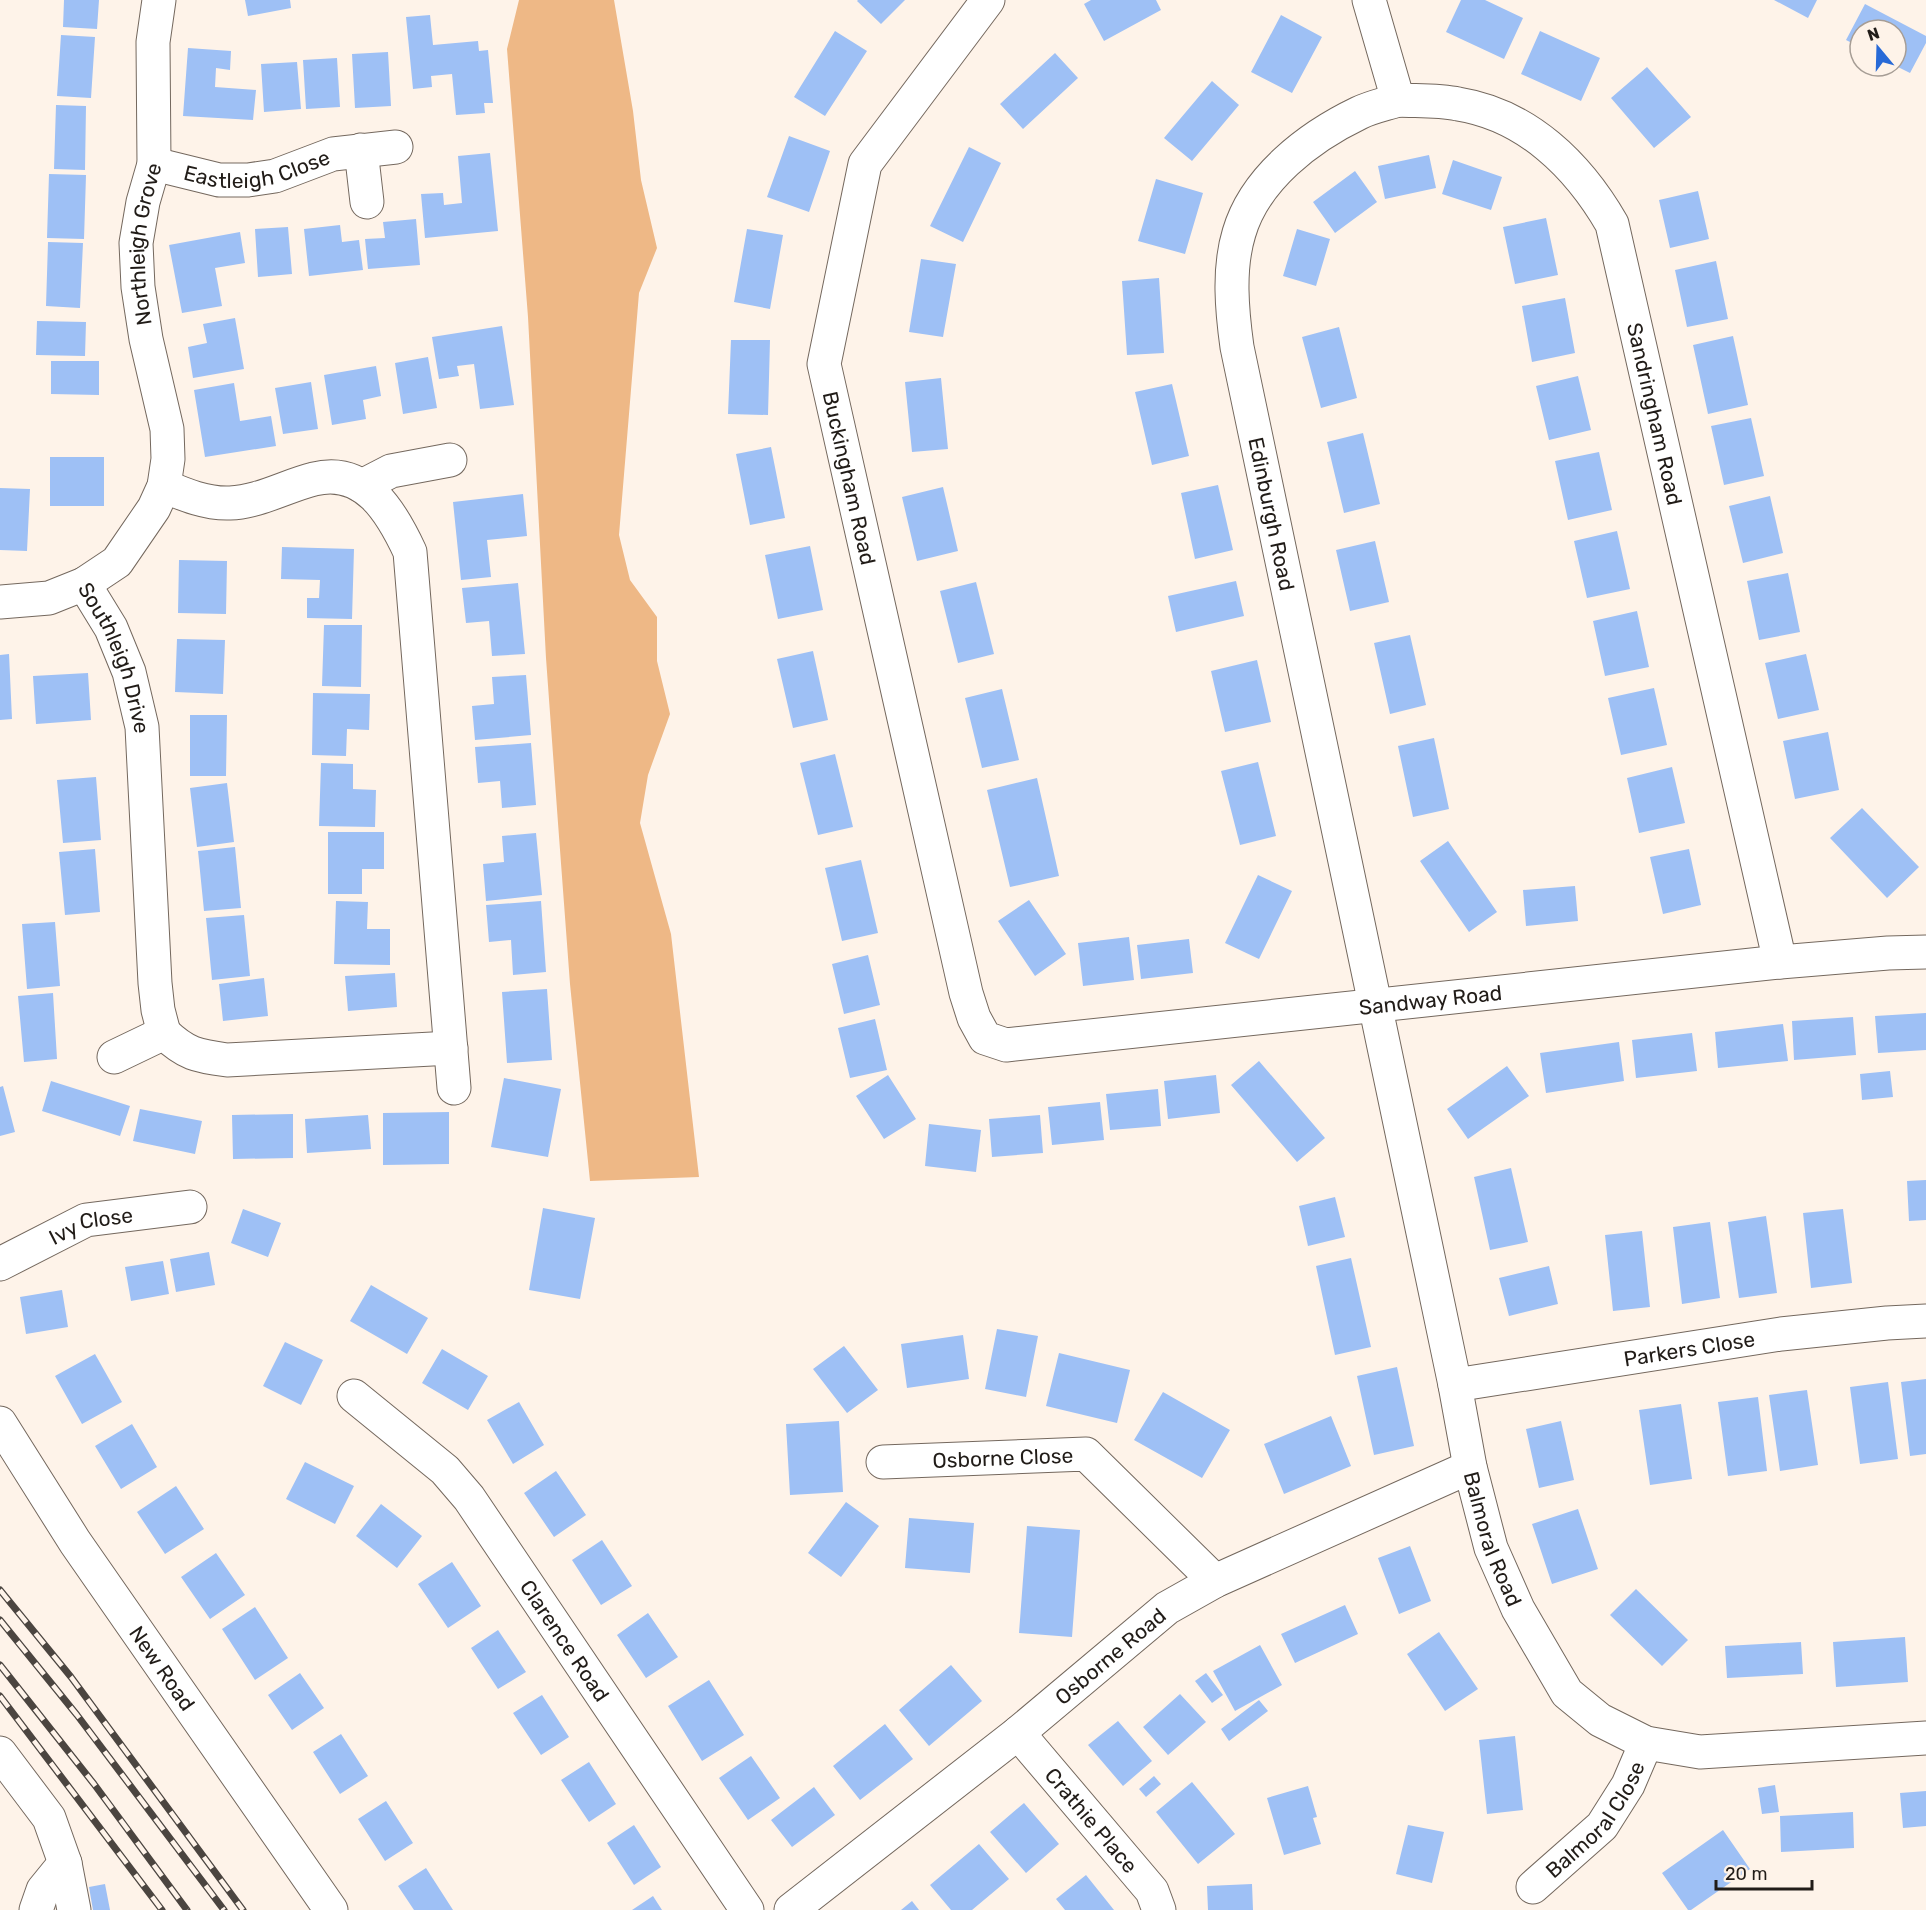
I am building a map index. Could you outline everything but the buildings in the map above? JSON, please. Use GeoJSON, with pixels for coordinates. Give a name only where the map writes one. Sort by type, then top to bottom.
{"type":"FeatureCollection","features":[{"type":"Feature","properties":{"kind":"street","name":"Northleigh Grove"},"geometry":{"type":"LineString","coordinates":[[159,0],[153,42],[154,164],[143,202],[136,243],[138,287],[146,339],[167,429],[168,459],[164,486]]}},
{"type":"Feature","properties":{"kind":"street","name":"Buckingham Road"},"geometry":{"type":"LineString","coordinates":[[966,993],[824,364],[865,164],[988,0]]}},
{"type":"Feature","properties":{"kind":"street"},"geometry":{"type":"LineString","coordinates":[[1369,0],[1398,100]]}},
{"type":"Feature","properties":{"kind":"street","name":"Sandringham Road"},"geometry":{"type":"LineString","coordinates":[[1398,100],[1456,103],[1486,110],[1522,127],[1548,145],[1574,171],[1598,200],[1612,224],[1780,962]]}},
{"type":"Feature","properties":{"kind":"street","name":"Edinburgh Road"},"geometry":{"type":"LineString","coordinates":[[1374,1005],[1237,347],[1232,310],[1233,268],[1238,234],[1251,205],[1272,177],[1298,150],[1324,132],[1361,112],[1398,100]]}},
{"type":"Feature","properties":{"kind":"street","name":"Eastleigh Close"},"geometry":{"type":"LineString","coordinates":[[154,164],[219,180],[248,180],[275,176],[333,154],[396,147]]}},
{"type":"Feature","properties":{"kind":"street","name":"Eastleigh Close"},"geometry":{"type":"LineString","coordinates":[[361,150],[367,202]]}},
{"type":"Feature","properties":{"kind":"street"},"geometry":{"type":"LineString","coordinates":[[363,486],[391,471],[450,460]]}},
{"type":"Feature","properties":{"kind":"street"},"geometry":{"type":"LineString","coordinates":[[164,486],[196,499],[230,503],[269,494],[316,478],[341,478],[363,486],[384,504],[398,526],[410,552],[454,1088]]}},
{"type":"Feature","properties":{"kind":"street","name":"Southleigh Drive"},"geometry":{"type":"LineString","coordinates":[[164,486],[154,508],[117,562],[84,584],[111,627],[129,672],[142,727],[155,984],[158,1010],[164,1032]]}},
{"type":"Feature","properties":{"kind":"street"},"geometry":{"type":"LineString","coordinates":[[0,602],[49,598],[84,584]]}},
{"type":"Feature","properties":{"kind":"street","name":"Sandway Road"},"geometry":{"type":"LineString","coordinates":[[966,993],[974,1018],[985,1038],[1006,1046],[1780,962],[1926,952]]}},
{"type":"Feature","properties":{"kind":"street","name":"Balmoral Road"},"geometry":{"type":"LineString","coordinates":[[1374,1005],[1455,1385],[1470,1467],[1496,1558],[1518,1609],[1567,1693],[1600,1720],[1646,1743],[1700,1752],[1926,1738]]}},
{"type":"Feature","properties":{"kind":"street"},"geometry":{"type":"LineString","coordinates":[[114,1058],[164,1032],[178,1047],[200,1057],[227,1060],[451,1048]]}},
{"type":"Feature","properties":{"kind":"street","name":"Ivy Close"},"geometry":{"type":"LineString","coordinates":[[0,1264],[86,1220],[190,1207]]}},
{"type":"Feature","properties":{"kind":"street","name":"Parkers Close"},"geometry":{"type":"LineString","coordinates":[[1455,1385],[1781,1334],[1926,1321]]}},
{"type":"Feature","properties":{"kind":"street","name":"Clarence Road"},"geometry":{"type":"LineString","coordinates":[[354,1396],[445,1470],[469,1498],[747,1910]]}},
{"type":"Feature","properties":{"kind":"street","name":"New Road"},"geometry":{"type":"LineString","coordinates":[[0,1423],[75,1542],[331,1910]]}},
{"type":"Feature","properties":{"kind":"street","name":"Osborne Close"},"geometry":{"type":"LineString","coordinates":[[883,1462],[1086,1454],[1215,1581]]}},
{"type":"Feature","properties":{"kind":"street","name":"Osborne Road"},"geometry":{"type":"LineString","coordinates":[[792,1910],[1018,1733],[1167,1608],[1215,1581],[1470,1467]]}},
{"type":"Feature","properties":{"kind":"street","name":"Crathie Place"},"geometry":{"type":"LineString","coordinates":[[1018,1733],[1152,1891],[1159,1910]]}},
{"type":"Feature","properties":{"kind":"street","name":"Balmoral Close"},"geometry":{"type":"LineString","coordinates":[[1533,1887],[1602,1826],[1628,1785],[1646,1743]]}},
{"type":"Feature","properties":{"kind":"street"},"geometry":{"type":"LineString","coordinates":[[0,1753],[49,1818],[65,1863],[74,1910]]}},
{"type":"Feature","properties":{"kind":"street"},"geometry":{"type":"LineString","coordinates":[[36,1910],[43,1890],[65,1863]]}},
{"type":"Feature","properties":{"kind":"shaded area"},"geometry":{"type":"Polygon","coordinates":[[[519,0],[614,0],[633,111],[641,180],[657,248],[639,293],[619,535],[630,580],[657,617],[657,661],[670,714],[648,775],[640,823],[671,934],[699,1177],[590,1181],[570,984],[558,823],[546,658],[528,317],[507,49],[519,0]]]}},
{"type":"Feature","properties":{"kind":"railway"},"geometry":{"type":"LineString","coordinates":[[0,1590],[71,1677],[243,1910]]}},
{"type":"Feature","properties":{"kind":"railway"},"geometry":{"type":"LineString","coordinates":[[0,1620],[77,1715],[224,1910]]}},
{"type":"Feature","properties":{"kind":"railway"},"geometry":{"type":"LineString","coordinates":[[0,1665],[94,1784],[187,1910]]}},
{"type":"Feature","properties":{"kind":"railway"},"geometry":{"type":"LineString","coordinates":[[0,1696],[162,1910]]}}]}
